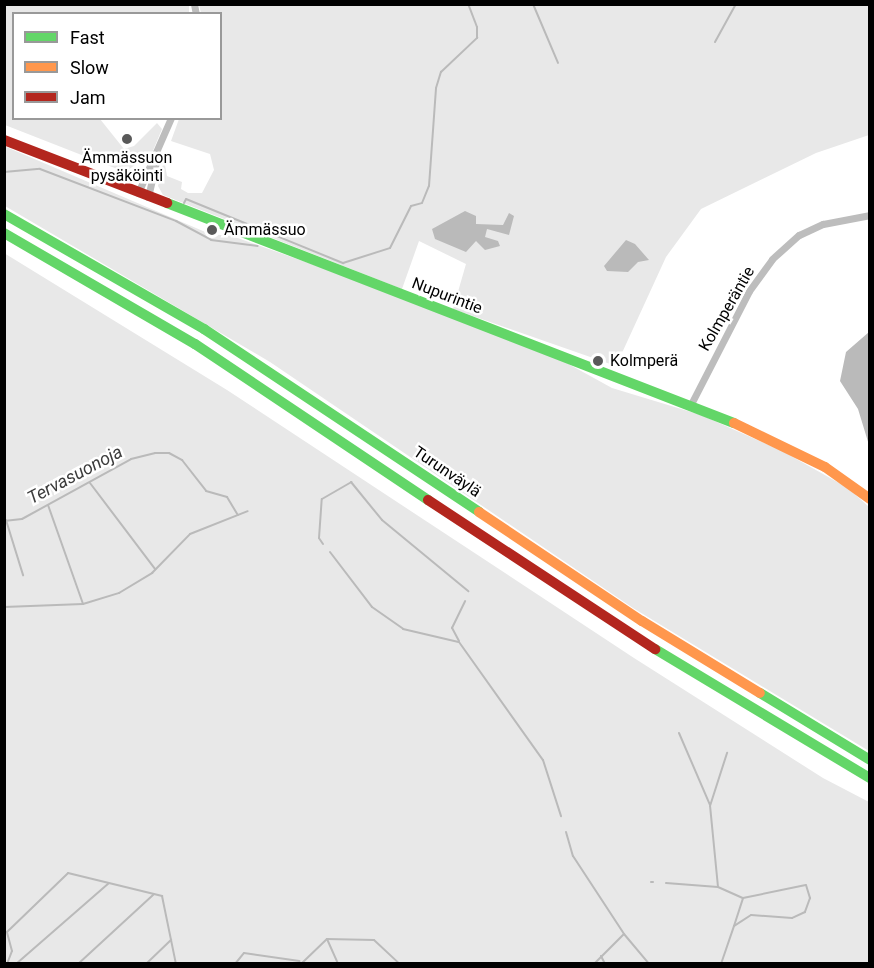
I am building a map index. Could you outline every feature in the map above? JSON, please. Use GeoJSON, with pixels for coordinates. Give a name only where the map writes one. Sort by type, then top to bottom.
{"type":"FeatureCollection","features":[{"type":"Feature","properties":{"kind":"main road","name":"Nupurintie"},"geometry":{"type":"LineString","coordinates":[[4,140],[781,443],[825,467],[870,499]]}},
{"type":"Feature","properties":{"kind":"main road","name":"Turunväylä"},"geometry":{"type":"LineString","coordinates":[[4,214],[204,329],[642,621],[870,760]]}},
{"type":"Feature","properties":{"kind":"main road","name":"Turunväylä"},"geometry":{"type":"LineString","coordinates":[[4,233],[195,344],[636,638],[870,778]]}},
{"type":"Feature","properties":{"kind":"street"},"geometry":{"type":"LineString","coordinates":[[143,195],[170,120]]}},
{"type":"Feature","properties":{"kind":"street"},"geometry":{"type":"LineString","coordinates":[[143,195],[156,156]]}},
{"type":"Feature","properties":{"kind":"street","name":"Kolmperäntie"},"geometry":{"type":"LineString","coordinates":[[690,406],[749,291],[772,259],[799,235],[823,224],[870,215]]}},
{"type":"Feature","properties":{"kind":"shaded area"},"geometry":{"type":"Polygon","coordinates":[[[4,5],[189,5],[189,12],[12,12],[12,120],[101,120],[124,149],[134,146],[157,123],[162,129],[152,153],[125,172],[5,125],[4,5]]]}},
{"type":"Feature","properties":{"kind":"shaded area"},"geometry":{"type":"Polygon","coordinates":[[[199,5],[869,5],[869,135],[816,153],[701,209],[666,257],[616,366],[453,309],[466,264],[419,241],[402,289],[163,195],[158,186],[164,159],[167,176],[182,182],[181,189],[188,193],[202,193],[214,170],[210,154],[171,141],[179,120],[222,120],[222,12],[201,12],[199,5]]]}},
{"type":"Feature","properties":{"kind":"shaded area"},"geometry":{"type":"Polygon","coordinates":[[[4,146],[210,234],[232,236],[334,272],[563,361],[612,388],[701,415],[782,451],[848,488],[869,507],[869,751],[633,608],[270,362],[5,206],[4,146]]]}},
{"type":"Feature","properties":{"kind":"shaded area"},"geometry":{"type":"Polygon","coordinates":[[[465,211],[476,216],[476,224],[503,225],[509,213],[514,216],[509,235],[487,229],[485,237],[498,241],[500,246],[485,250],[476,241],[466,252],[435,239],[432,229],[465,211]]]}},
{"type":"Feature","properties":{"kind":"shaded area"},"geometry":{"type":"Polygon","coordinates":[[[626,240],[635,244],[649,260],[638,262],[628,272],[607,271],[604,266],[626,240]]]}},
{"type":"Feature","properties":{"kind":"shaded area"},"geometry":{"type":"Polygon","coordinates":[[[4,253],[227,390],[634,658],[823,778],[869,802],[869,963],[5,963],[4,253]]]}},
{"type":"Feature","properties":{"kind":"shaded area"},"geometry":{"type":"Polygon","coordinates":[[[869,332],[869,445],[858,409],[840,381],[846,352],[869,332]]]}},
{"type":"Feature","properties":{"kind":"waterway"},"geometry":{"type":"LineString","coordinates":[[184,203],[186,199],[343,263],[390,248],[411,206],[422,203],[429,186],[436,88],[441,72],[477,38],[477,27],[468,4]]}},
{"type":"Feature","properties":{"kind":"waterway"},"geometry":{"type":"LineString","coordinates":[[533,4],[558,63]]}},
{"type":"Feature","properties":{"kind":"waterway"},"geometry":{"type":"LineString","coordinates":[[715,42],[736,4]]}},
{"type":"Feature","properties":{"kind":"waterway"},"geometry":{"type":"LineString","coordinates":[[4,172],[40,169],[176,221],[211,240],[258,246]]}},
{"type":"Feature","properties":{"kind":"waterway","name":"Tervasuonoja"},"geometry":{"type":"LineString","coordinates":[[4,521],[22,519],[131,459],[155,453],[169,453],[182,460],[206,491],[227,497],[238,515]]}},
{"type":"Feature","properties":{"kind":"waterway"},"geometry":{"type":"LineString","coordinates":[[323,544],[319,538],[322,499],[351,482],[382,520],[468,591]]}},
{"type":"Feature","properties":{"kind":"waterway"},"geometry":{"type":"LineString","coordinates":[[90,483],[155,569]]}},
{"type":"Feature","properties":{"kind":"waterway"},"geometry":{"type":"LineString","coordinates":[[48,505],[83,604]]}},
{"type":"Feature","properties":{"kind":"waterway"},"geometry":{"type":"LineString","coordinates":[[4,607],[83,604],[119,593],[152,573],[190,534],[248,511]]}},
{"type":"Feature","properties":{"kind":"waterway"},"geometry":{"type":"LineString","coordinates":[[6,520],[23,575]]}},
{"type":"Feature","properties":{"kind":"waterway"},"geometry":{"type":"LineString","coordinates":[[330,552],[372,607],[403,629],[459,642],[543,760],[561,816]]}},
{"type":"Feature","properties":{"kind":"waterway"},"geometry":{"type":"LineString","coordinates":[[459,641],[452,628],[465,601]]}},
{"type":"Feature","properties":{"kind":"waterway"},"geometry":{"type":"LineString","coordinates":[[679,733],[710,805]]}},
{"type":"Feature","properties":{"kind":"waterway"},"geometry":{"type":"LineString","coordinates":[[718,887],[710,806],[727,753]]}},
{"type":"Feature","properties":{"kind":"waterway"},"geometry":{"type":"LineString","coordinates":[[566,832],[573,856],[624,934]]}},
{"type":"Feature","properties":{"kind":"waterway"},"geometry":{"type":"LineString","coordinates":[[7,964],[12,951],[7,932],[68,873],[162,896],[176,964]]}},
{"type":"Feature","properties":{"kind":"waterway"},"geometry":{"type":"LineString","coordinates":[[16,964],[109,883]]}},
{"type":"Feature","properties":{"kind":"waterway"},"geometry":{"type":"LineString","coordinates":[[666,883],[718,887],[743,898]]}},
{"type":"Feature","properties":{"kind":"waterway"},"geometry":{"type":"LineString","coordinates":[[721,964],[743,898],[806,885],[810,898],[805,912],[792,918],[751,915],[734,926]]}},
{"type":"Feature","properties":{"kind":"waterway"},"geometry":{"type":"LineString","coordinates":[[78,964],[154,894]]}},
{"type":"Feature","properties":{"kind":"waterway"},"geometry":{"type":"LineString","coordinates":[[594,964],[624,934],[649,964]]}},
{"type":"Feature","properties":{"kind":"waterway"},"geometry":{"type":"LineString","coordinates":[[327,939],[338,964]]}},
{"type":"Feature","properties":{"kind":"waterway"},"geometry":{"type":"LineString","coordinates":[[301,964],[327,939],[374,940],[400,964]]}},
{"type":"Feature","properties":{"kind":"waterway"},"geometry":{"type":"LineString","coordinates":[[146,964],[171,940]]}},
{"type":"Feature","properties":{"kind":"waterway"},"geometry":{"type":"LineString","coordinates":[[235,964],[244,953],[299,961]]}},
{"type":"Feature","properties":{"kind":"waterway"},"geometry":{"type":"LineString","coordinates":[[601,956],[605,964]]}},
{"type":"Feature","properties":{"kind":"traffic: fast"},"geometry":{"type":"LineString","coordinates":[[167,203],[734,423]]}},
{"type":"Feature","properties":{"kind":"traffic: fast"},"geometry":{"type":"LineString","coordinates":[[4,214],[204,329],[479,512]]}},
{"type":"Feature","properties":{"kind":"traffic: fast"},"geometry":{"type":"LineString","coordinates":[[4,233],[195,344],[428,500]]}},
{"type":"Feature","properties":{"kind":"traffic: fast"},"geometry":{"type":"LineString","coordinates":[[655,649],[870,778]]}},
{"type":"Feature","properties":{"kind":"traffic: fast"},"geometry":{"type":"LineString","coordinates":[[760,693],[870,760]]}},
{"type":"Feature","properties":{"kind":"traffic: slow"},"geometry":{"type":"LineString","coordinates":[[734,423],[825,467],[870,499]]}},
{"type":"Feature","properties":{"kind":"traffic: slow"},"geometry":{"type":"LineString","coordinates":[[479,512],[642,621],[760,693]]}},
{"type":"Feature","properties":{"kind":"traffic: jam"},"geometry":{"type":"LineString","coordinates":[[4,140],[167,203]]}},
{"type":"Feature","properties":{"kind":"traffic: jam"},"geometry":{"type":"LineString","coordinates":[[428,500],[655,649]]}},
{"type":"Feature","properties":{"kind":"place","name":"Ämmässuon pysäköinti"},"geometry":{"type":"Point","coordinates":[127,139]}},
{"type":"Feature","properties":{"kind":"place","name":"Ämmässuo"},"geometry":{"type":"Point","coordinates":[212,230]}},
{"type":"Feature","properties":{"kind":"place","name":"Kolmperä"},"geometry":{"type":"Point","coordinates":[598,361]}}]}
